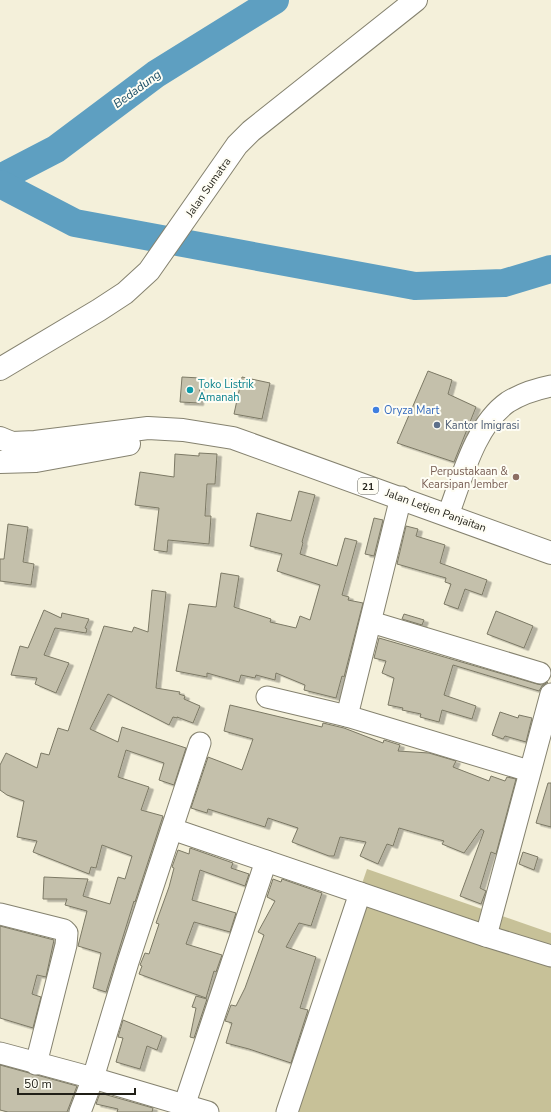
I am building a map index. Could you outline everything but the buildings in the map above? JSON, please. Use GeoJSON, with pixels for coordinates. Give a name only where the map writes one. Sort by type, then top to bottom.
{"type":"FeatureCollection","features":[{"type":"Feature","properties":{"kind":"main road","name":"Jalan Sumatra"},"geometry":{"type":"LineString","coordinates":[[0,369],[100,310],[125,293],[149,271],[238,145],[251,131],[416,0]]}},
{"type":"Feature","properties":{"kind":"main road","name":"21"},"geometry":{"type":"LineString","coordinates":[[6,440],[35,442],[148,428],[182,430]]}},
{"type":"Feature","properties":{"kind":"main road","name":"Jalan Letjen Panjaitan"},"geometry":{"type":"LineString","coordinates":[[182,430],[233,438],[400,497],[551,553]]}},
{"type":"Feature","properties":{"kind":"main road","name":"21"},"geometry":{"type":"LineString","coordinates":[[0,462],[36,461],[149,441],[182,430]]}},
{"type":"Feature","properties":{"kind":"street"},"geometry":{"type":"LineString","coordinates":[[448,515],[476,443],[493,415],[521,395],[551,386]]}},
{"type":"Feature","properties":{"kind":"street"},"geometry":{"type":"LineString","coordinates":[[347,716],[371,622],[400,497]]}},
{"type":"Feature","properties":{"kind":"street"},"geometry":{"type":"LineString","coordinates":[[371,622],[540,673]]}},
{"type":"Feature","properties":{"kind":"street"},"geometry":{"type":"LineString","coordinates":[[486,936],[529,771],[544,742],[551,694]]}},
{"type":"Feature","properties":{"kind":"street"},"geometry":{"type":"LineString","coordinates":[[267,697],[347,716],[529,771]]}},
{"type":"Feature","properties":{"kind":"street"},"geometry":{"type":"LineString","coordinates":[[80,1112],[93,1078],[200,743]]}},
{"type":"Feature","properties":{"kind":"street"},"geometry":{"type":"LineString","coordinates":[[172,829],[360,894],[551,956]]}},
{"type":"Feature","properties":{"kind":"street"},"geometry":{"type":"LineString","coordinates":[[183,1108],[266,861]]}},
{"type":"Feature","properties":{"kind":"street"},"geometry":{"type":"LineString","coordinates":[[287,1112],[360,894]]}},
{"type":"Feature","properties":{"kind":"street"},"geometry":{"type":"LineString","coordinates":[[0,914],[64,930],[68,933],[36,1064]]}},
{"type":"Feature","properties":{"kind":"street"},"geometry":{"type":"LineString","coordinates":[[0,1053],[36,1064],[93,1078],[183,1108],[208,1112]]}},
{"type":"Feature","properties":{"kind":"shaded area"},"geometry":{"type":"Polygon","coordinates":[[[367,869],[551,933],[551,1112],[284,1112],[367,869]]]}},
{"type":"Feature","properties":{"kind":"waterway","name":"Bedadung"},"geometry":{"type":"LineString","coordinates":[[0,178],[56,149],[156,74],[275,0]]}},
{"type":"Feature","properties":{"kind":"waterway"},"geometry":{"type":"LineString","coordinates":[[0,184],[75,223],[415,286],[504,283],[551,269]]}},
{"type":"Feature","properties":{"kind":"place","name":"Toko Listrik Amanah"},"geometry":{"type":"Point","coordinates":[190,390]}},
{"type":"Feature","properties":{"kind":"place","name":"Oryza Mart"},"geometry":{"type":"Point","coordinates":[376,410]}},
{"type":"Feature","properties":{"kind":"place","name":"Kantor Imigrasi"},"geometry":{"type":"Point","coordinates":[437,425]}},
{"type":"Feature","properties":{"kind":"place","name":"Perpustakaan & Kearsipan Jember"},"geometry":{"type":"Point","coordinates":[516,477]}}]}
